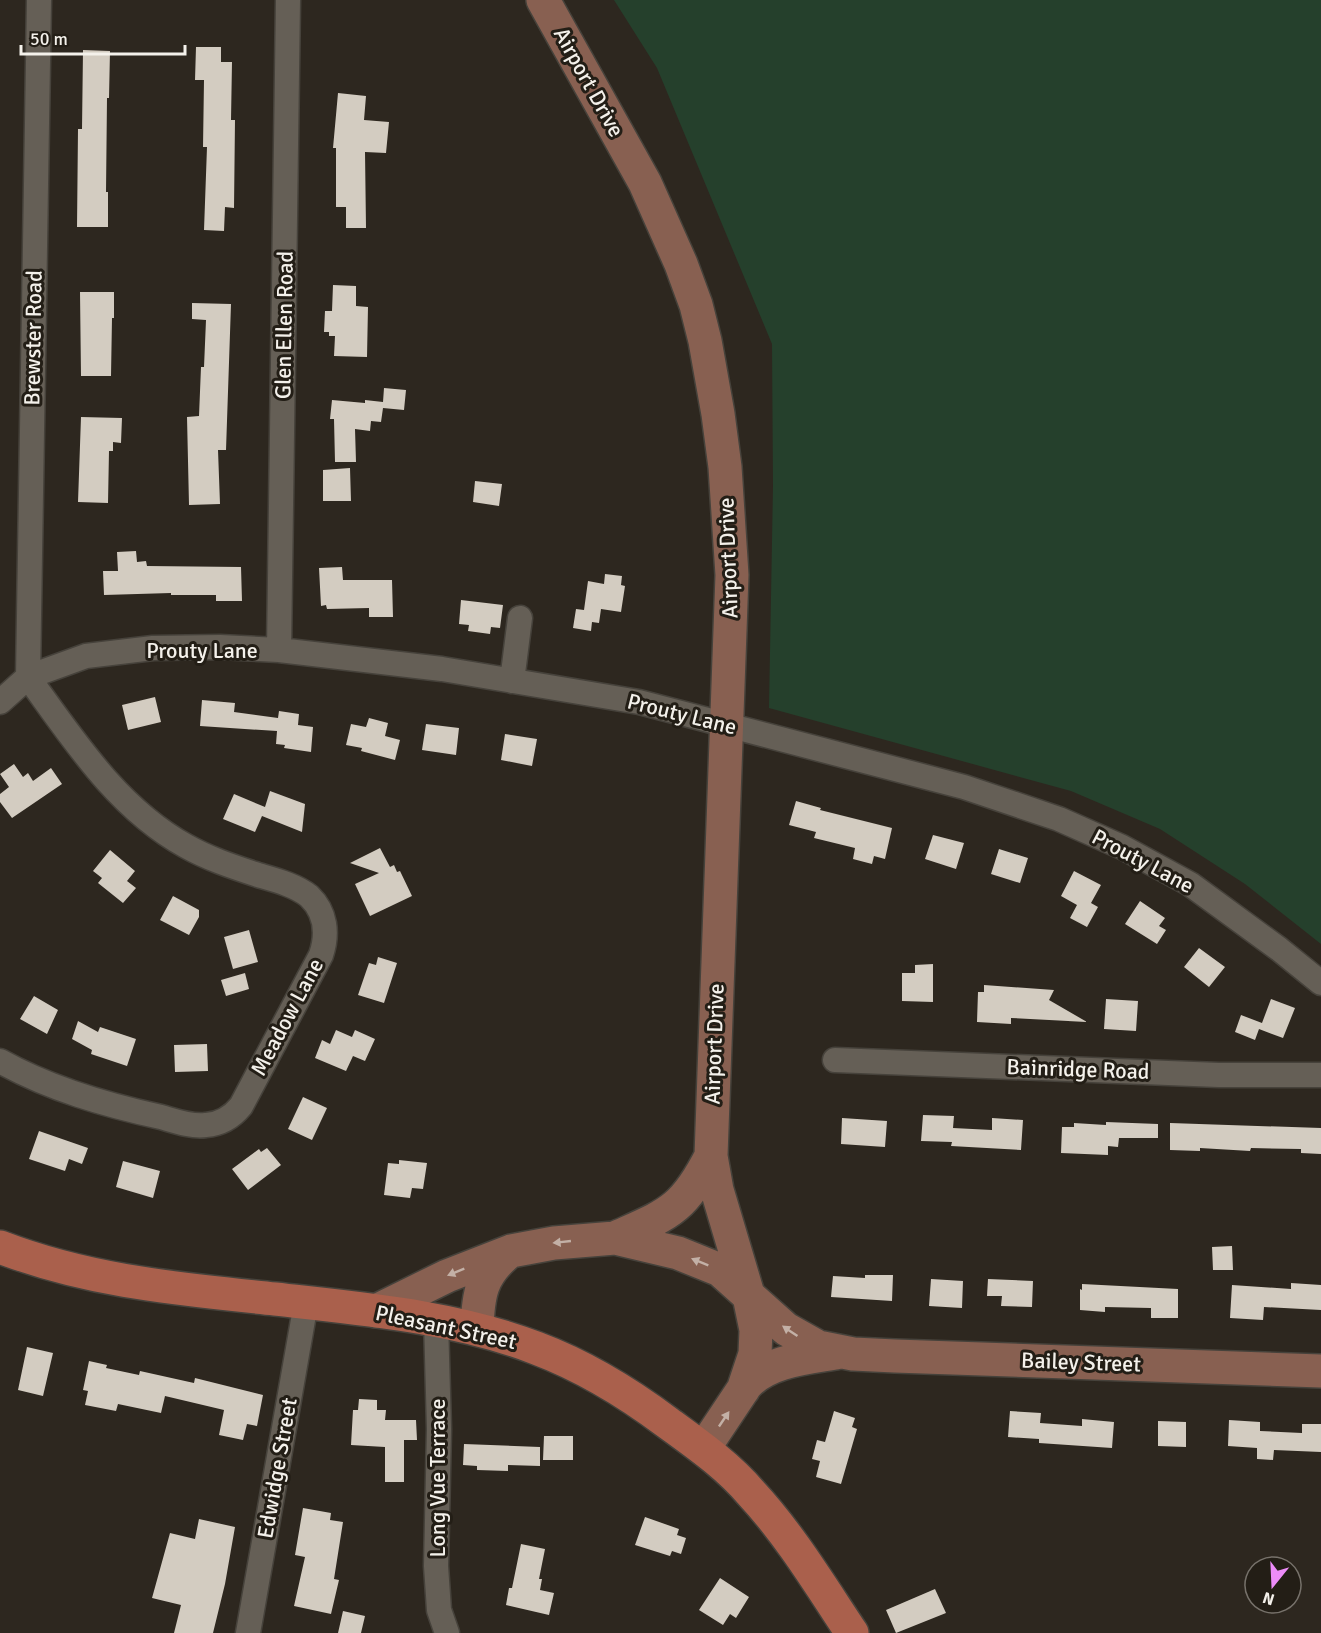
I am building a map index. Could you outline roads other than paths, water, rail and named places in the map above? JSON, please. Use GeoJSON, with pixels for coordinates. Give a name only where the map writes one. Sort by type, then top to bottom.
{"type":"FeatureCollection","features":[{"type":"Feature","properties":{"kind":"main road","name":"Airport Drive"},"geometry":{"type":"LineString","coordinates":[[543,0],[645,183],[681,264],[703,332],[720,424],[731,564],[711,1156],[725,1221],[748,1295],[756,1330],[757,1342],[743,1390]]}},
{"type":"Feature","properties":{"kind":"main road","name":"Airport Drive"},"geometry":{"type":"LineString","coordinates":[[615,1238],[657,1219],[680,1203],[697,1183],[711,1156]]}},
{"type":"Feature","properties":{"kind":"main road","name":"Airport Drive"},"geometry":{"type":"LineString","coordinates":[[376,1311],[447,1276],[511,1251],[554,1243],[615,1238],[678,1253],[720,1270],[748,1295]]}},
{"type":"Feature","properties":{"kind":"main road","name":"Pleasant Street"},"geometry":{"type":"LineString","coordinates":[[0,1247],[96,1276],[140,1284],[376,1311],[477,1329],[538,1349],[597,1376],[633,1397],[704,1448],[737,1478],[769,1513],[852,1633]]}},
{"type":"Feature","properties":{"kind":"main road"},"geometry":{"type":"LineString","coordinates":[[477,1329],[478,1306],[483,1283],[492,1268],[511,1251]]}},
{"type":"Feature","properties":{"kind":"main road","name":"Bailey Street"},"geometry":{"type":"LineString","coordinates":[[748,1295],[767,1314],[795,1335],[818,1347],[841,1352],[895,1356],[1321,1371]]}},
{"type":"Feature","properties":{"kind":"main road","name":"Bailey Street"},"geometry":{"type":"LineString","coordinates":[[704,1448],[755,1376],[773,1367],[841,1352]]}},
{"type":"Feature","properties":{"kind":"street","name":"Brewster Road"},"geometry":{"type":"LineString","coordinates":[[28,676],[39,0]]}},
{"type":"Feature","properties":{"kind":"street","name":"Glen Ellen Road"},"geometry":{"type":"LineString","coordinates":[[279,650],[288,0]]}},
{"type":"Feature","properties":{"kind":"street"},"geometry":{"type":"LineString","coordinates":[[512,681],[520,618]]}},
{"type":"Feature","properties":{"kind":"street","name":"Prouty Lane"},"geometry":{"type":"LineString","coordinates":[[0,702],[28,676],[86,656],[153,648],[220,647],[279,650],[442,669],[639,702],[964,787],[1059,819],[1122,847],[1190,884],[1279,949],[1321,983]]}},
{"type":"Feature","properties":{"kind":"street","name":"Meadow Lane"},"geometry":{"type":"LineString","coordinates":[[0,1061],[73,1093],[123,1108],[191,1124],[217,1124],[227,1119],[241,1106],[321,955],[326,928],[322,915],[314,902],[302,892],[185,846],[124,798],[93,767],[28,676]]}},
{"type":"Feature","properties":{"kind":"street","name":"Bainridge Road"},"geometry":{"type":"LineString","coordinates":[[835,1060],[1219,1075],[1321,1075]]}},
{"type":"Feature","properties":{"kind":"street","name":"Edwidge Street"},"geometry":{"type":"LineString","coordinates":[[248,1633],[306,1303]]}},
{"type":"Feature","properties":{"kind":"street","name":"Long Vue Terrace"},"geometry":{"type":"LineString","coordinates":[[436,1321],[439,1429],[436,1566],[439,1610],[447,1633]]}}]}
